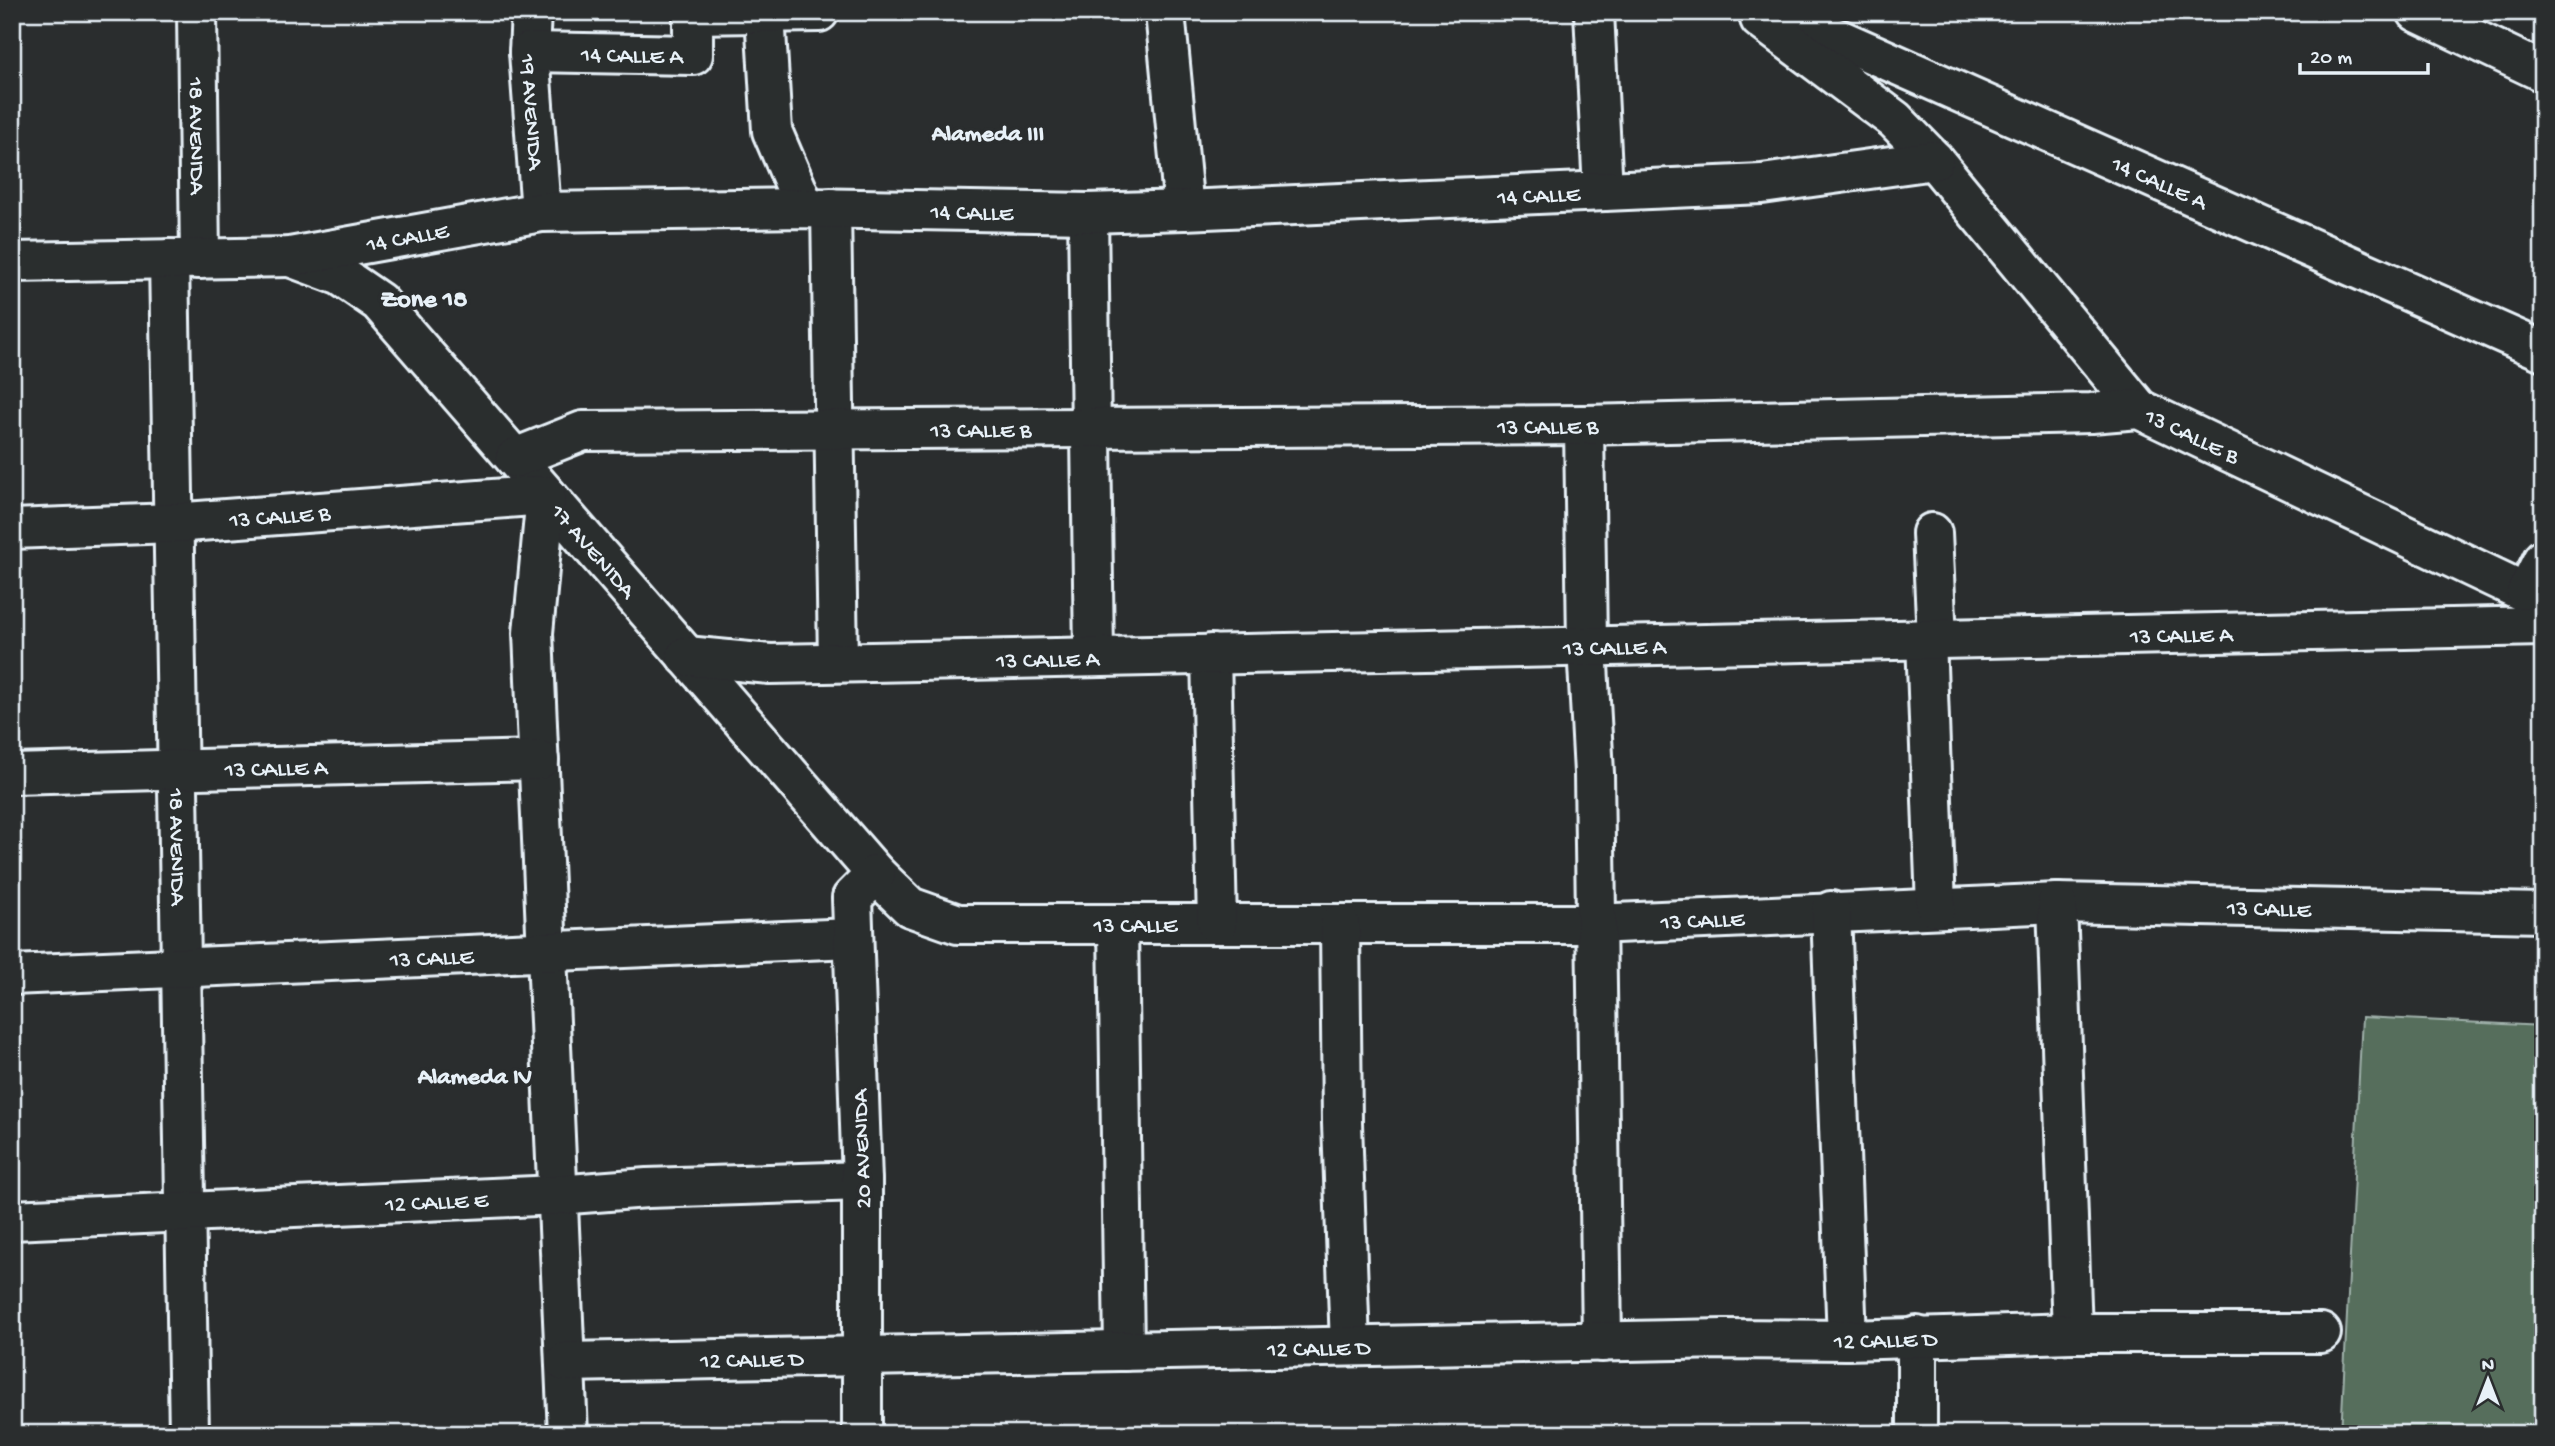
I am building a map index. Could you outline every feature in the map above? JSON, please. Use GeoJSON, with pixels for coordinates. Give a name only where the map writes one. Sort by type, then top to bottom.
{"type":"FeatureCollection","features":[{"type":"Feature","properties":{"kind":"street","name":"18 AVENIDA"},"geometry":{"type":"LineString","coordinates":[[189,1434],[173,523],[197,12]]}},
{"type":"Feature","properties":{"kind":"street","name":"19 AVENIDA"},"geometry":{"type":"LineString","coordinates":[[531,12],[529,52],[541,212]]}},
{"type":"Feature","properties":{"kind":"street","name":"14 CALLE A"},"geometry":{"type":"LineString","coordinates":[[529,52],[692,55],[692,15],[720,12],[765,15],[819,12]]}},
{"type":"Feature","properties":{"kind":"street"},"geometry":{"type":"LineString","coordinates":[[1165,12],[1184,210]]}},
{"type":"Feature","properties":{"kind":"street"},"geometry":{"type":"LineString","coordinates":[[1594,12],[1603,191]]}},
{"type":"Feature","properties":{"kind":"street"},"geometry":{"type":"LineString","coordinates":[[1752,12],[1895,120],[1934,160],[2140,409]]}},
{"type":"Feature","properties":{"kind":"street","name":"14 CALLE A"},"geometry":{"type":"LineString","coordinates":[[1778,12],[2543,351]]}},
{"type":"Feature","properties":{"kind":"street"},"geometry":{"type":"LineString","coordinates":[[2417,12],[2543,72]]}},
{"type":"Feature","properties":{"kind":"street"},"geometry":{"type":"LineString","coordinates":[[765,15],[772,131],[818,208],[833,429],[838,662]]}},
{"type":"Feature","properties":{"kind":"street","name":"14 CALLE"},"geometry":{"type":"LineString","coordinates":[[12,262],[290,257],[541,212],[818,208],[1088,213],[1184,210],[1762,184],[1934,160]]}},
{"type":"Feature","properties":{"kind":"street"},"geometry":{"type":"LineString","coordinates":[[1088,213],[1094,656]]}},
{"type":"Feature","properties":{"kind":"street","name":"17 AVENIDA"},"geometry":{"type":"LineString","coordinates":[[290,257],[341,276],[380,302],[876,874]]}},
{"type":"Feature","properties":{"kind":"street","name":"13 CALLE B"},"geometry":{"type":"LineString","coordinates":[[515,458],[583,431],[1584,425],[2091,413],[2140,409],[2537,607]]}},
{"type":"Feature","properties":{"kind":"street"},"geometry":{"type":"LineString","coordinates":[[1584,425],[1587,646],[1594,773],[1594,924],[1602,1342]]}},
{"type":"Feature","properties":{"kind":"street"},"geometry":{"type":"LineString","coordinates":[[546,495],[533,633],[568,1434]]}},
{"type":"Feature","properties":{"kind":"street","name":"13 CALLE B"},"geometry":{"type":"LineString","coordinates":[[12,529],[173,523],[546,495]]}},
{"type":"Feature","properties":{"kind":"street"},"geometry":{"type":"LineString","coordinates":[[1932,533],[1936,907]]}},
{"type":"Feature","properties":{"kind":"street"},"geometry":{"type":"LineString","coordinates":[[2537,607],[2543,559]]}},
{"type":"Feature","properties":{"kind":"street","name":"13 CALLE A"},"geometry":{"type":"LineString","coordinates":[[686,656],[770,664],[1932,639],[2537,607]]}},
{"type":"Feature","properties":{"kind":"street"},"geometry":{"type":"LineString","coordinates":[[1211,654],[1217,924]]}},
{"type":"Feature","properties":{"kind":"street","name":"13 CALLE A"},"geometry":{"type":"LineString","coordinates":[[12,774],[539,760]]}},
{"type":"Feature","properties":{"kind":"street","name":"13 CALLE"},"geometry":{"type":"LineString","coordinates":[[876,874],[910,908],[958,924],[1594,924],[1831,911],[2057,903],[2543,914]]}},
{"type":"Feature","properties":{"kind":"street","name":"20 AVENIDA"},"geometry":{"type":"LineString","coordinates":[[862,1434],[862,1181],[852,898],[876,874]]}},
{"type":"Feature","properties":{"kind":"street"},"geometry":{"type":"LineString","coordinates":[[2057,903],[2073,1333]]}},
{"type":"Feature","properties":{"kind":"street"},"geometry":{"type":"LineString","coordinates":[[1831,911],[1847,1340]]}},
{"type":"Feature","properties":{"kind":"street"},"geometry":{"type":"LineString","coordinates":[[1118,924],[1125,1351]]}},
{"type":"Feature","properties":{"kind":"street"},"geometry":{"type":"LineString","coordinates":[[1340,924],[1342,1123],[1350,1346]]}},
{"type":"Feature","properties":{"kind":"street","name":"13 CALLE"},"geometry":{"type":"LineString","coordinates":[[12,975],[852,938]]}},
{"type":"Feature","properties":{"kind":"street","name":"12 CALLE E"},"geometry":{"type":"LineString","coordinates":[[12,1220],[557,1195],[648,1188],[862,1181]]}},
{"type":"Feature","properties":{"kind":"street","name":"12 CALLE D"},"geometry":{"type":"LineString","coordinates":[[565,1362],[1350,1346],[1847,1340],[2073,1333],[2321,1333]]}},
{"type":"Feature","properties":{"kind":"street"},"geometry":{"type":"LineString","coordinates":[[1917,1336],[1917,1434]]}},
{"type":"Feature","properties":{"kind":"green space"},"geometry":{"type":"Polygon","coordinates":[[[2362,1017],[2543,1026],[2543,1434],[2341,1434],[2362,1017]]]}},
{"type":"Feature","properties":{"kind":"district","name":"Alameda III"},"geometry":{"type":"Point","coordinates":[988,132]}},
{"type":"Feature","properties":{"kind":"district","name":"Zone 18"},"geometry":{"type":"Point","coordinates":[424,297]}},
{"type":"Feature","properties":{"kind":"district","name":"Alameda IV"},"geometry":{"type":"Point","coordinates":[475,1075]}}]}
